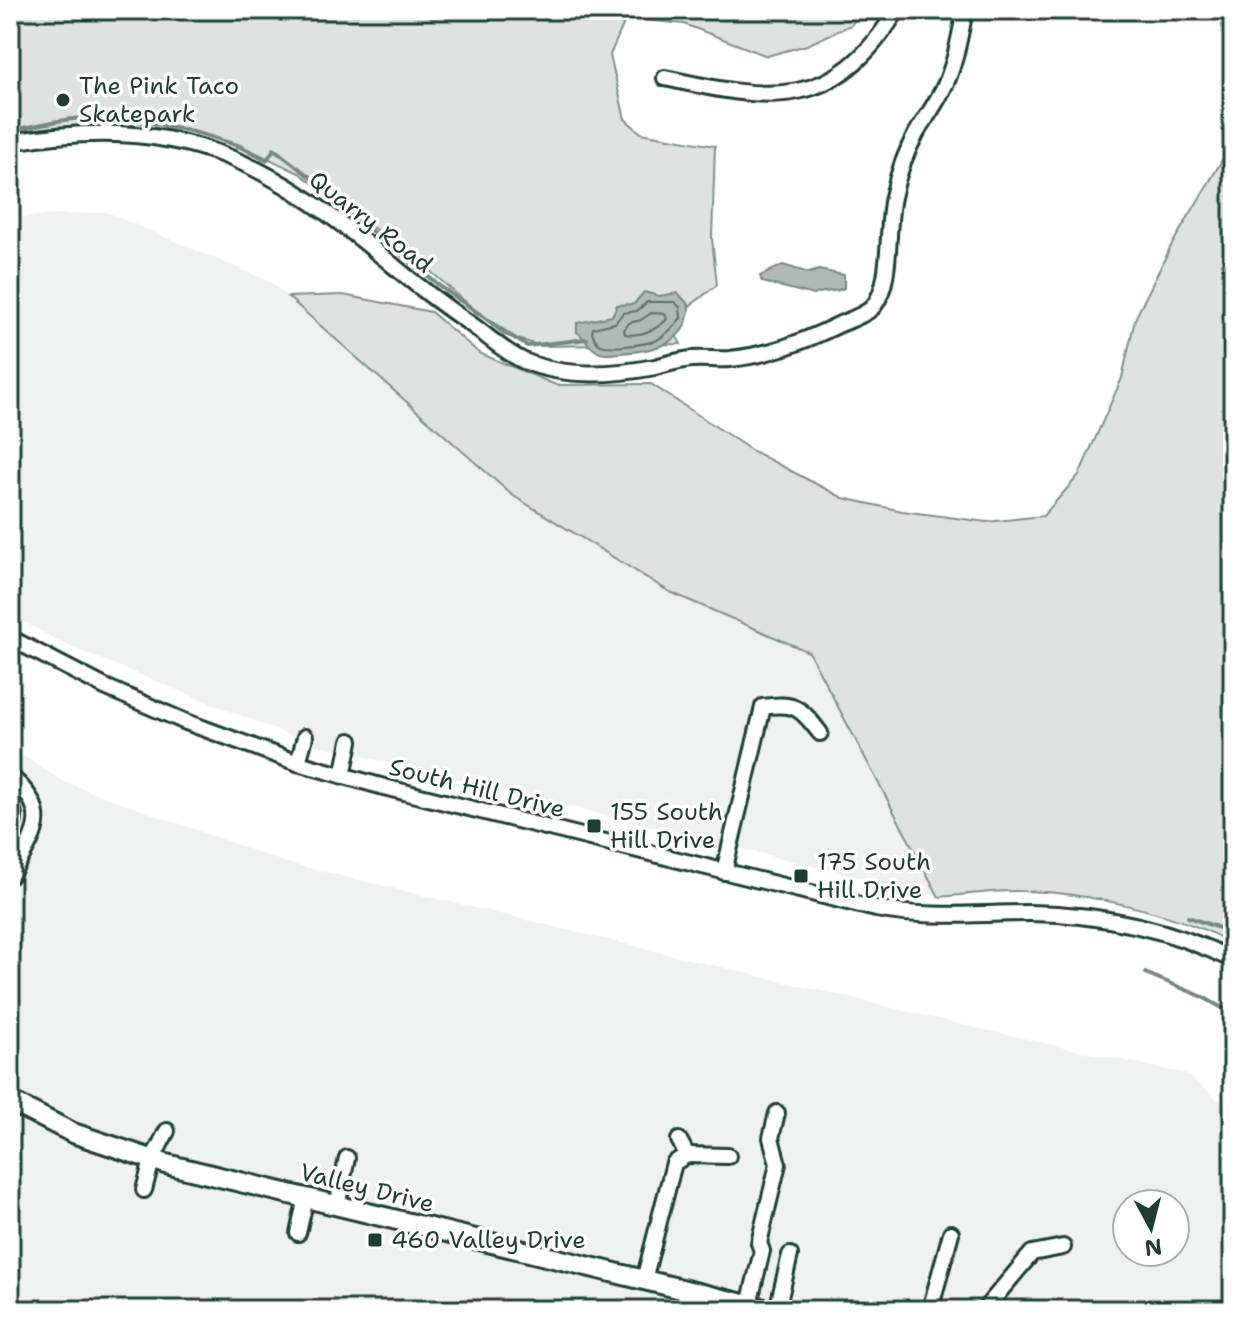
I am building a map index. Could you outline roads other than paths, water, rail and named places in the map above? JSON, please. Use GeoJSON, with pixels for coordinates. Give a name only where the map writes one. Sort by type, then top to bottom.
{"type":"FeatureCollection","features":[{"type":"Feature","properties":{"kind":"main road","name":"Valley Drive"},"geometry":{"type":"LineString","coordinates":[[10,1101],[73,1133],[152,1160],[644,1280],[711,1303],[755,1308]]}},
{"type":"Feature","properties":{"kind":"street"},"geometry":{"type":"LineString","coordinates":[[665,78],[732,93],[762,96],[792,93],[812,87],[848,68],[862,56],[897,10]]}},
{"type":"Feature","properties":{"kind":"street","name":"Quarry Road"},"geometry":{"type":"LineString","coordinates":[[10,142],[77,134],[122,134],[170,139],[220,152],[266,173],[313,202],[446,308],[523,360],[556,370],[595,372],[652,367],[691,359],[728,359],[777,350],[864,314],[873,306],[882,287],[889,221],[898,175],[905,154],[945,87],[965,10]]}},
{"type":"Feature","properties":{"kind":"street","name":"South Hill Drive"},"geometry":{"type":"LineString","coordinates":[[10,638],[105,687],[186,722],[343,776],[862,906],[905,914],[947,917],[1048,913],[1104,919],[1173,936],[1233,960]]}},
{"type":"Feature","properties":{"kind":"street"},"geometry":{"type":"LineString","coordinates":[[724,872],[763,707],[785,704],[804,712],[820,733]]}},
{"type":"Feature","properties":{"kind":"street"},"geometry":{"type":"LineString","coordinates":[[298,763],[305,737]]}},
{"type":"Feature","properties":{"kind":"street"},"geometry":{"type":"LineString","coordinates":[[343,776],[350,741]]}},
{"type":"Feature","properties":{"kind":"street"},"geometry":{"type":"LineString","coordinates":[[10,776],[36,805],[38,821],[34,837],[10,876]]}},
{"type":"Feature","properties":{"kind":"street"},"geometry":{"type":"LineString","coordinates":[[10,805],[14,825],[10,833]]}},
{"type":"Feature","properties":{"kind":"street"},"geometry":{"type":"LineString","coordinates":[[755,1308],[762,1251],[759,1243],[778,1164],[771,1138],[777,1113]]}},
{"type":"Feature","properties":{"kind":"street"},"geometry":{"type":"LineString","coordinates":[[144,1190],[152,1160],[167,1131]]}},
{"type":"Feature","properties":{"kind":"street"},"geometry":{"type":"LineString","coordinates":[[679,1140],[687,1155]]}},
{"type":"Feature","properties":{"kind":"street"},"geometry":{"type":"LineString","coordinates":[[644,1280],[674,1163],[687,1155],[728,1156]]}},
{"type":"Feature","properties":{"kind":"street"},"geometry":{"type":"LineString","coordinates":[[337,1206],[347,1158]]}},
{"type":"Feature","properties":{"kind":"street"},"geometry":{"type":"LineString","coordinates":[[298,1233],[306,1198]]}},
{"type":"Feature","properties":{"kind":"street"},"geometry":{"type":"LineString","coordinates":[[930,1310],[951,1233]]}},
{"type":"Feature","properties":{"kind":"street"},"geometry":{"type":"LineString","coordinates":[[984,1310],[1032,1253],[1063,1247]]}},
{"type":"Feature","properties":{"kind":"street"},"geometry":{"type":"LineString","coordinates":[[777,1310],[790,1255]]}},
{"type":"Feature","properties":{"kind":"water"},"geometry":{"type":"Polygon","coordinates":[[[783,265],[809,273],[819,270],[844,275],[844,288],[814,295],[762,282],[760,276],[783,265]]]}},
{"type":"Feature","properties":{"kind":"water"},"geometry":{"type":"Polygon","coordinates":[[[644,292],[659,296],[678,293],[689,305],[683,329],[676,337],[644,350],[605,354],[593,349],[577,332],[577,323],[612,316],[617,305],[634,304],[644,292]]]}},
{"type":"Feature","properties":{"kind":"waterway"},"geometry":{"type":"LineString","coordinates":[[10,130],[74,119],[104,118],[153,123],[202,134],[267,160],[274,149],[441,287],[527,346],[587,339]]}},
{"type":"Feature","properties":{"kind":"waterway"},"geometry":{"type":"LineString","coordinates":[[1188,917],[1233,933]]}},
{"type":"Feature","properties":{"kind":"waterway"},"geometry":{"type":"LineString","coordinates":[[1145,973],[1201,996],[1233,1014]]}},
{"type":"Feature","properties":{"kind":"place","name":"The Pink Taco Skatepark"},"geometry":{"type":"Point","coordinates":[63,100]}},
{"type":"Feature","properties":{"kind":"place","name":"155 South Hill Drive"},"geometry":{"type":"Point","coordinates":[594,826]}},
{"type":"Feature","properties":{"kind":"place","name":"175 South Hill Drive"},"geometry":{"type":"Point","coordinates":[801,876]}},
{"type":"Feature","properties":{"kind":"place","name":"460 Valley Drive"},"geometry":{"type":"Point","coordinates":[375,1240]}}]}
